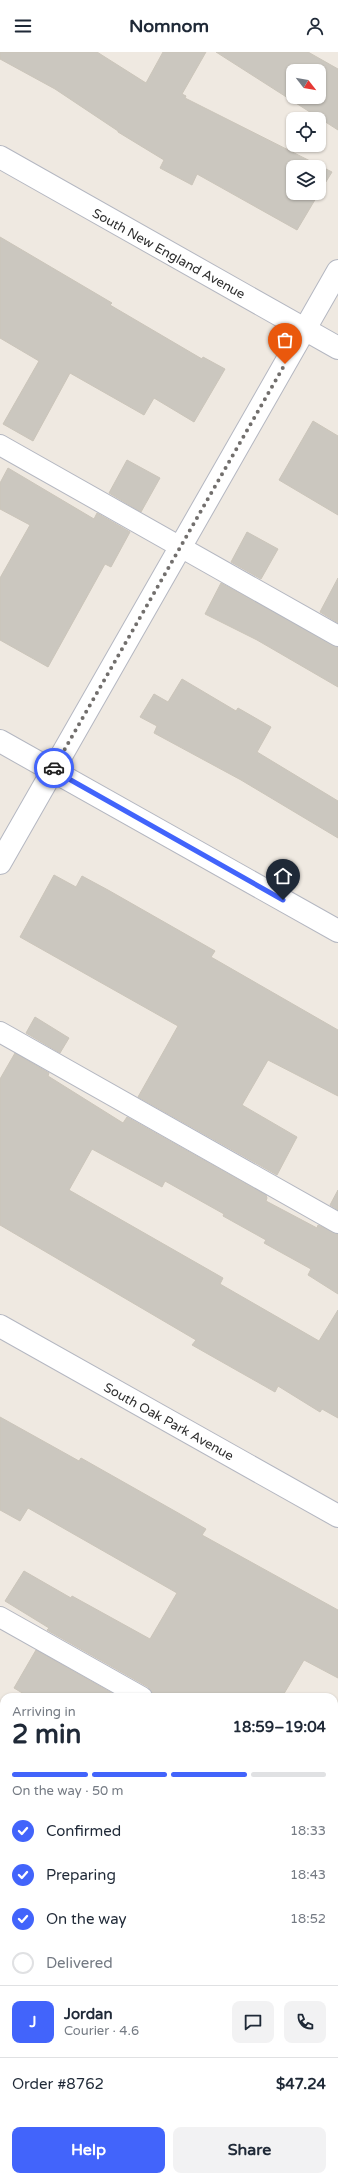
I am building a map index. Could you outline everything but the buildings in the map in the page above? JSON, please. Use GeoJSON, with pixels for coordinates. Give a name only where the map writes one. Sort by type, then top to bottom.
{"type":"FeatureCollection","features":[{"type":"Feature","properties":{"kind":"street","name":"South New England Avenue"},"geometry":{"type":"LineString","coordinates":[[0,157],[338,348]]}},
{"type":"Feature","properties":{"kind":"street"},"geometry":{"type":"LineString","coordinates":[[0,863],[338,271]]}},
{"type":"Feature","properties":{"kind":"street"},"geometry":{"type":"LineString","coordinates":[[0,741],[338,931]]}},
{"type":"Feature","properties":{"kind":"street","name":"South Oak Park Avenue"},"geometry":{"type":"LineString","coordinates":[[0,1326],[338,1516]]}},
{"type":"Feature","properties":{"kind":"lane"},"geometry":{"type":"LineString","coordinates":[[0,445],[338,636]]}},
{"type":"Feature","properties":{"kind":"lane"},"geometry":{"type":"LineString","coordinates":[[0,1032],[338,1223]]}},
{"type":"Feature","properties":{"kind":"lane"},"geometry":{"type":"LineString","coordinates":[[0,1617],[135,1693]]}},
{"type":"Feature","properties":{"kind":"way so far"},"geometry":{"type":"LineString","coordinates":[[54,768],[285,364]]}},
{"type":"Feature","properties":{"kind":"route"},"geometry":{"type":"LineString","coordinates":[[54,768],[53,770],[283,900]]}}]}
